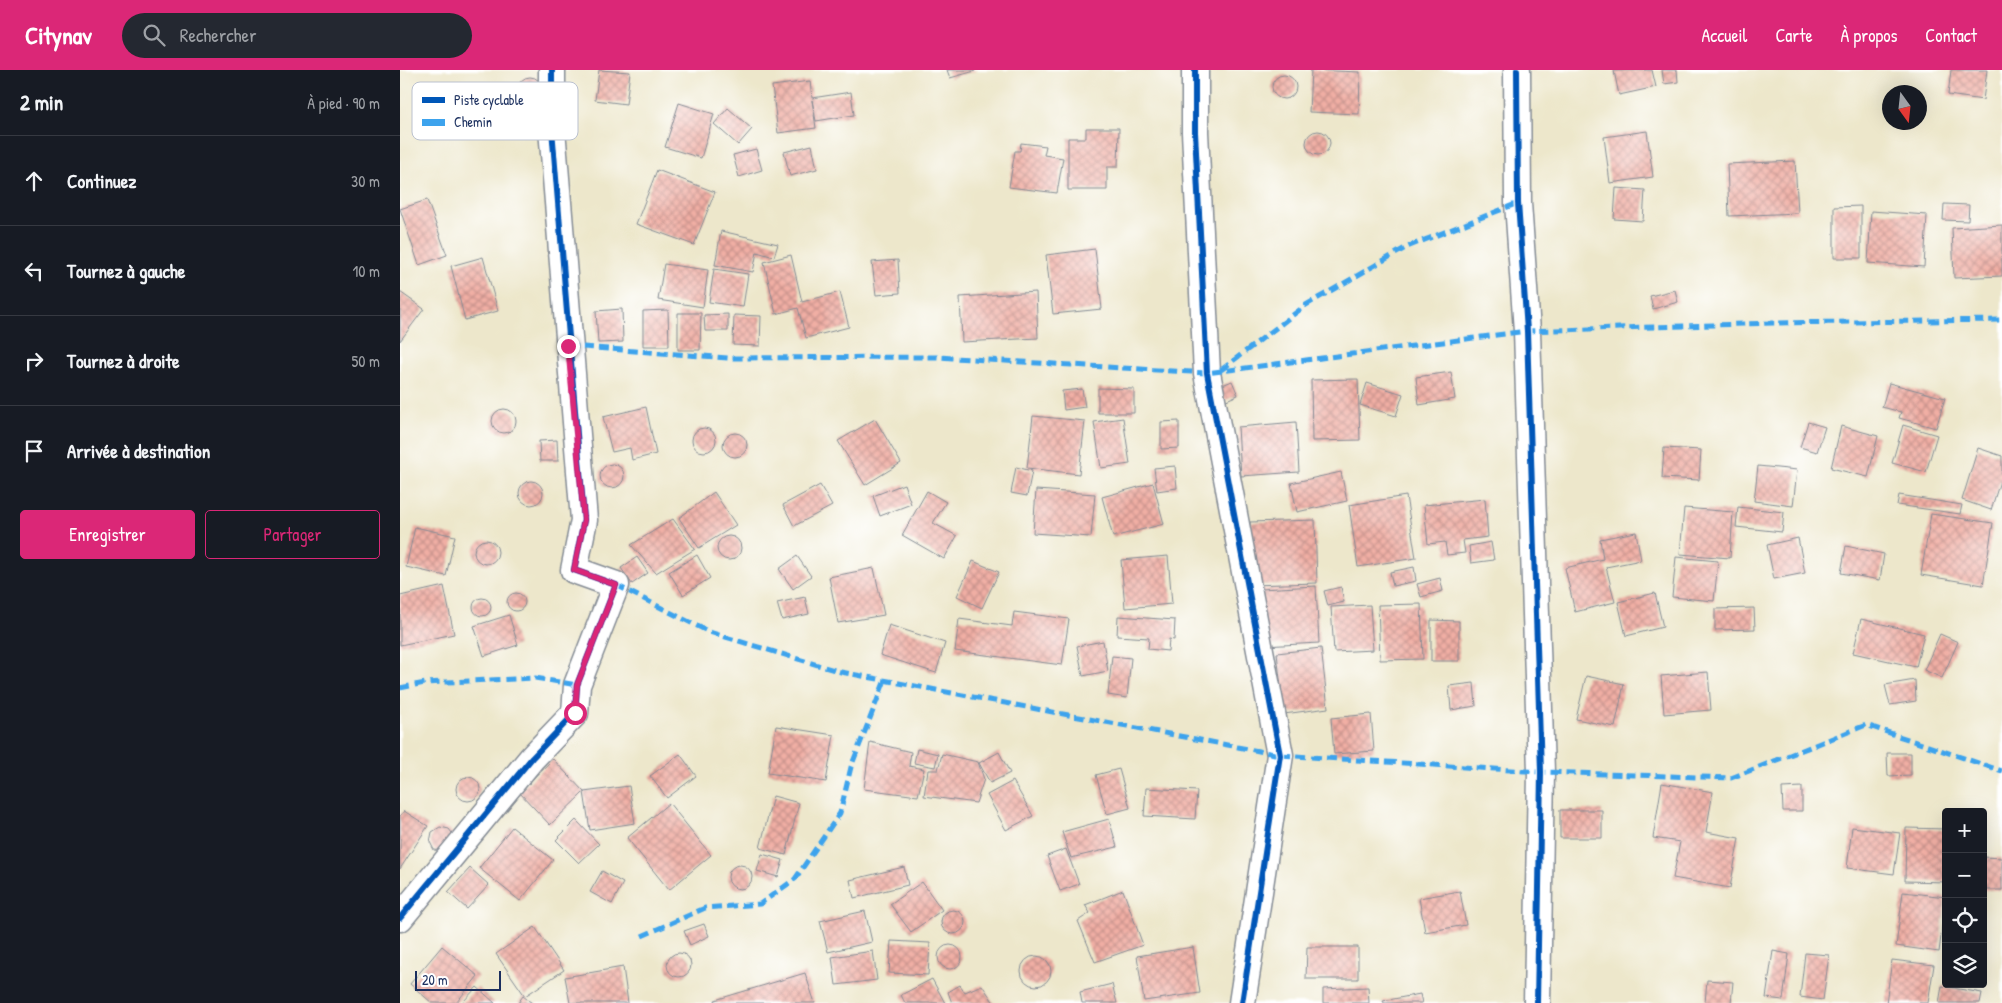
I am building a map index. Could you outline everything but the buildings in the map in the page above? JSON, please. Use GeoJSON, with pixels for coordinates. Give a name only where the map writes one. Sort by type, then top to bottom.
{"type":"FeatureCollection","features":[{"type":"Feature","properties":{"kind":"street"},"geometry":{"type":"LineString","coordinates":[[1195,70],[1195,132],[1207,373],[1280,755],[1242,1003]]}},
{"type":"Feature","properties":{"kind":"street"},"geometry":{"type":"LineString","coordinates":[[1517,70],[1518,203],[1528,331],[1541,772],[1537,1003]]}},
{"type":"Feature","properties":{"kind":"street"},"geometry":{"type":"LineString","coordinates":[[400,918],[532,758],[575,713],[577,685],[616,585],[574,570],[584,520],[553,140]]}},
{"type":"Feature","properties":{"kind":"marked path"},"geometry":{"type":"LineString","coordinates":[[1221,370],[1306,305],[1407,247],[1518,203]]}},
{"type":"Feature","properties":{"kind":"marked path"},"geometry":{"type":"LineString","coordinates":[[568,346],[729,358],[937,357],[1207,373],[1527,331],[1774,323],[2001,320]]}},
{"type":"Feature","properties":{"kind":"marked path"},"geometry":{"type":"LineString","coordinates":[[616,585],[709,632],[841,672],[1280,755],[1541,772],[1731,778],[1866,725],[2002,771]]}},
{"type":"Feature","properties":{"kind":"marked path"},"geometry":{"type":"LineString","coordinates":[[400,688],[425,683],[535,678],[577,685]]}},
{"type":"Feature","properties":{"kind":"marked path"},"geometry":{"type":"LineString","coordinates":[[642,936],[705,908],[760,904],[795,879],[840,813],[851,767],[885,680]]}},
{"type":"Feature","properties":{"kind":"cycle path"},"geometry":{"type":"LineString","coordinates":[[552,70],[552,82]]}},
{"type":"Feature","properties":{"kind":"cycle path"},"geometry":{"type":"LineString","coordinates":[[1195,70],[1195,132],[1207,373],[1280,755],[1242,1003]]}},
{"type":"Feature","properties":{"kind":"cycle path"},"geometry":{"type":"LineString","coordinates":[[1517,70],[1518,203],[1527,331],[1541,772],[1537,1003]]}},
{"type":"Feature","properties":{"kind":"cycle path"},"geometry":{"type":"LineString","coordinates":[[400,918],[532,758],[575,713],[577,685],[616,585],[574,570],[584,520],[553,140]]}},
{"type":"Feature","properties":{"kind":"route"},"geometry":{"type":"LineString","coordinates":[[568,346],[584,520],[574,570],[616,585],[577,685],[575,713]]}}]}
